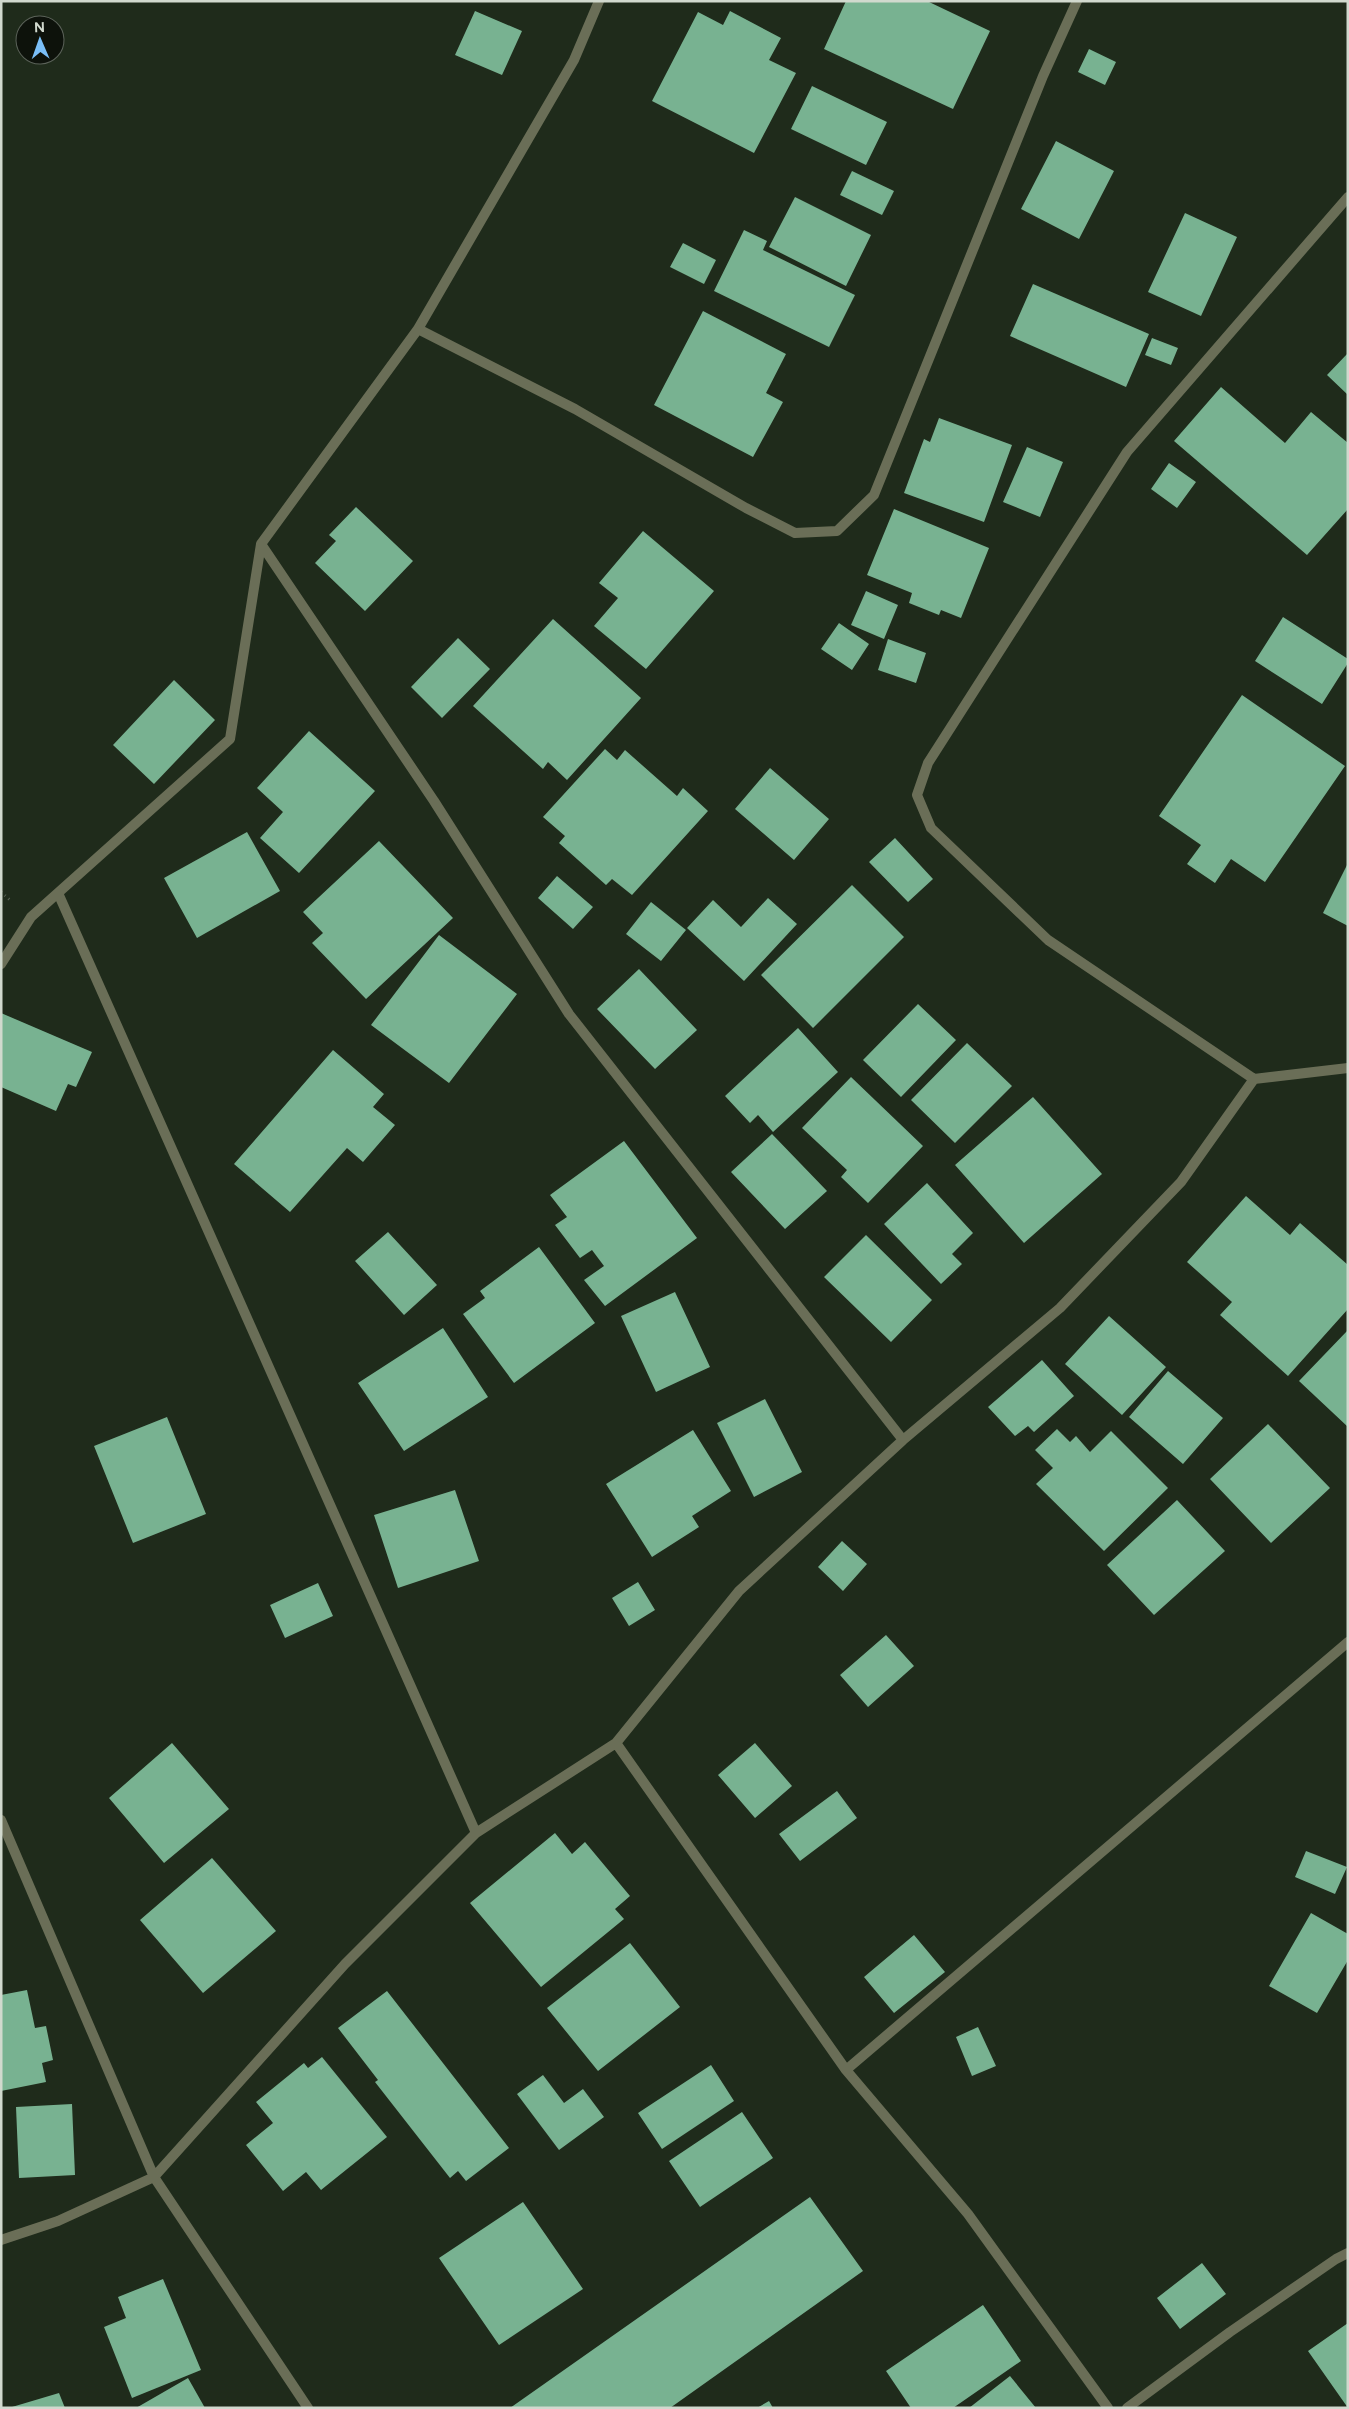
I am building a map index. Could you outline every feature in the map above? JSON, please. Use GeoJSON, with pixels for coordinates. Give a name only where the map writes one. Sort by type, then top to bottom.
{"type":"FeatureCollection","features":[{"type":"Feature","properties":{"kind":"street"},"geometry":{"type":"LineString","coordinates":[[1,964],[32,917],[230,739],[261,544],[418,329],[574,60],[600,1]]}},
{"type":"Feature","properties":{"kind":"street"},"geometry":{"type":"LineString","coordinates":[[418,329],[575,410],[746,508],[796,533],[837,532],[874,495],[1043,76],[1077,1]]}},
{"type":"Feature","properties":{"kind":"street"},"geometry":{"type":"LineString","coordinates":[[1348,197],[1127,452],[928,763],[917,795],[931,828],[1048,940],[1254,1079],[1348,1068]]}},
{"type":"Feature","properties":{"kind":"street"},"geometry":{"type":"LineString","coordinates":[[261,544],[434,801],[569,1014],[903,1440]]}},
{"type":"Feature","properties":{"kind":"street"},"geometry":{"type":"LineString","coordinates":[[58,894],[476,1833]]}},
{"type":"Feature","properties":{"kind":"street"},"geometry":{"type":"LineString","coordinates":[[1,2240],[58,2221],[154,2177],[345,1964],[476,1833],[616,1743],[739,1591],[903,1440],[1060,1308],[1181,1182],[1254,1079]]}},
{"type":"Feature","properties":{"kind":"street"},"geometry":{"type":"LineString","coordinates":[[846,2070],[1348,1642]]}},
{"type":"Feature","properties":{"kind":"street"},"geometry":{"type":"LineString","coordinates":[[616,1743],[846,2070],[968,2214],[1108,2408]]}},
{"type":"Feature","properties":{"kind":"street"},"geometry":{"type":"LineString","coordinates":[[1,1820],[154,2177],[308,2408]]}},
{"type":"Feature","properties":{"kind":"street"},"geometry":{"type":"LineString","coordinates":[[1127,2408],[1230,2332],[1336,2259],[1348,2253]]}},
{"type":"Feature","properties":{"kind":"building"},"geometry":{"type":"Polygon","coordinates":[[[846,1],[927,1],[990,31],[953,109],[824,49],[846,1]]]}},
{"type":"Feature","properties":{"kind":"building"},"geometry":{"type":"Polygon","coordinates":[[[475,11],[522,31],[502,75],[455,55],[475,11]]]}},
{"type":"Feature","properties":{"kind":"building"},"geometry":{"type":"Polygon","coordinates":[[[730,11],[781,38],[769,60],[796,73],[754,153],[652,101],[698,12],[723,25],[730,11]]]}},
{"type":"Feature","properties":{"kind":"building"},"geometry":{"type":"Polygon","coordinates":[[[1089,49],[1116,62],[1105,85],[1078,72],[1089,49]]]}},
{"type":"Feature","properties":{"kind":"building"},"geometry":{"type":"Polygon","coordinates":[[[812,86],[887,122],[866,165],[791,129],[812,86]]]}},
{"type":"Feature","properties":{"kind":"building"},"geometry":{"type":"Polygon","coordinates":[[[1056,141],[1114,171],[1079,239],[1021,209],[1056,141]]]}},
{"type":"Feature","properties":{"kind":"building"},"geometry":{"type":"Polygon","coordinates":[[[852,171],[894,191],[882,215],[840,195],[852,171]]]}},
{"type":"Feature","properties":{"kind":"building"},"geometry":{"type":"Polygon","coordinates":[[[795,197],[871,235],[846,286],[769,247],[795,197]]]}},
{"type":"Feature","properties":{"kind":"building"},"geometry":{"type":"Polygon","coordinates":[[[1185,213],[1237,237],[1201,316],[1148,292],[1185,213]]]}},
{"type":"Feature","properties":{"kind":"building"},"geometry":{"type":"Polygon","coordinates":[[[744,230],[767,241],[763,250],[855,295],[829,347],[714,291],[744,230]]]}},
{"type":"Feature","properties":{"kind":"building"},"geometry":{"type":"Polygon","coordinates":[[[683,243],[716,260],[704,284],[670,267],[683,243]]]}},
{"type":"Feature","properties":{"kind":"building"},"geometry":{"type":"Polygon","coordinates":[[[1033,284],[1149,334],[1126,387],[1010,336],[1033,284]]]}},
{"type":"Feature","properties":{"kind":"building"},"geometry":{"type":"Polygon","coordinates":[[[703,311],[786,354],[766,393],[783,402],[753,457],[654,405],[703,311]]]}},
{"type":"Feature","properties":{"kind":"building"},"geometry":{"type":"Polygon","coordinates":[[[1152,338],[1178,348],[1171,365],[1145,355],[1152,338]]]}},
{"type":"Feature","properties":{"kind":"building"},"geometry":{"type":"Polygon","coordinates":[[[1348,353],[1348,395],[1327,375],[1348,353]]]}},
{"type":"Feature","properties":{"kind":"building"},"geometry":{"type":"Polygon","coordinates":[[[1221,387],[1285,443],[1311,412],[1348,443],[1348,509],[1307,555],[1174,441],[1221,387]]]}},
{"type":"Feature","properties":{"kind":"building"},"geometry":{"type":"Polygon","coordinates":[[[939,418],[1012,445],[984,522],[904,493],[924,439],[930,442],[939,418]]]}},
{"type":"Feature","properties":{"kind":"building"},"geometry":{"type":"Polygon","coordinates":[[[1027,447],[1063,462],[1040,517],[1003,502],[1027,447]]]}},
{"type":"Feature","properties":{"kind":"building"},"geometry":{"type":"Polygon","coordinates":[[[1169,463],[1196,482],[1177,508],[1151,489],[1169,463]]]}},
{"type":"Feature","properties":{"kind":"building"},"geometry":{"type":"Polygon","coordinates":[[[356,507],[413,561],[365,611],[315,563],[336,541],[329,535],[356,507]]]}},
{"type":"Feature","properties":{"kind":"building"},"geometry":{"type":"Polygon","coordinates":[[[894,509],[989,548],[961,618],[941,610],[939,615],[909,603],[912,593],[867,575],[894,509]]]}},
{"type":"Feature","properties":{"kind":"building"},"geometry":{"type":"Polygon","coordinates":[[[643,531],[714,591],[646,669],[594,626],[618,598],[599,583],[643,531]]]}},
{"type":"Feature","properties":{"kind":"building"},"geometry":{"type":"Polygon","coordinates":[[[866,591],[898,605],[884,639],[851,625],[866,591]]]}},
{"type":"Feature","properties":{"kind":"building"},"geometry":{"type":"Polygon","coordinates":[[[1283,617],[1348,659],[1348,663],[1322,704],[1255,661],[1283,617]]]}},
{"type":"Feature","properties":{"kind":"building"},"geometry":{"type":"Polygon","coordinates":[[[553,619],[641,698],[567,780],[548,762],[543,769],[473,706],[553,619]]]}},
{"type":"Feature","properties":{"kind":"building"},"geometry":{"type":"Polygon","coordinates":[[[839,623],[869,644],[852,670],[821,649],[839,623]]]}},
{"type":"Feature","properties":{"kind":"building"},"geometry":{"type":"Polygon","coordinates":[[[458,638],[490,669],[442,718],[411,687],[458,638]]]}},
{"type":"Feature","properties":{"kind":"building"},"geometry":{"type":"Polygon","coordinates":[[[888,639],[926,653],[916,683],[878,670],[888,639]]]}},
{"type":"Feature","properties":{"kind":"building"},"geometry":{"type":"Polygon","coordinates":[[[174,680],[215,720],[154,784],[113,745],[174,680]]]}},
{"type":"Feature","properties":{"kind":"building"},"geometry":{"type":"Polygon","coordinates":[[[1242,695],[1345,766],[1265,882],[1231,859],[1215,883],[1187,864],[1201,845],[1159,816],[1242,695]]]}},
{"type":"Feature","properties":{"kind":"building"},"geometry":{"type":"Polygon","coordinates":[[[309,731],[375,791],[299,873],[260,838],[283,812],[257,788],[309,731]]]}},
{"type":"Feature","properties":{"kind":"building"},"geometry":{"type":"Polygon","coordinates":[[[605,749],[617,760],[625,750],[677,796],[683,788],[708,811],[632,895],[612,879],[606,885],[559,843],[565,836],[543,817],[605,749]]]}},
{"type":"Feature","properties":{"kind":"building"},"geometry":{"type":"Polygon","coordinates":[[[770,768],[829,819],[794,860],[735,809],[770,768]]]}},
{"type":"Feature","properties":{"kind":"building"},"geometry":{"type":"Polygon","coordinates":[[[247,832],[280,891],[197,938],[164,878],[247,832]]]}},
{"type":"Feature","properties":{"kind":"building"},"geometry":{"type":"Polygon","coordinates":[[[895,838],[933,879],[908,902],[869,862],[895,838]]]}},
{"type":"Feature","properties":{"kind":"building"},"geometry":{"type":"Polygon","coordinates":[[[379,841],[453,918],[366,999],[312,943],[323,933],[303,912],[379,841]]]}},
{"type":"Feature","properties":{"kind":"building"},"geometry":{"type":"Polygon","coordinates":[[[1348,863],[1348,926],[1323,913],[1348,863]]]}},
{"type":"Feature","properties":{"kind":"building"},"geometry":{"type":"Polygon","coordinates":[[[557,876],[593,907],[573,929],[538,898],[557,876]]]}},
{"type":"Feature","properties":{"kind":"building"},"geometry":{"type":"Polygon","coordinates":[[[852,885],[904,937],[813,1028],[761,975],[852,885]]]}},
{"type":"Feature","properties":{"kind":"building"},"geometry":{"type":"Polygon","coordinates":[[[768,898],[797,924],[744,981],[687,928],[713,900],[741,927],[768,898]]]}},
{"type":"Feature","properties":{"kind":"building"},"geometry":{"type":"Polygon","coordinates":[[[651,902],[686,930],[661,961],[626,934],[651,902]]]}},
{"type":"Feature","properties":{"kind":"building"},"geometry":{"type":"Polygon","coordinates":[[[439,935],[517,994],[449,1083],[371,1025],[439,935]]]}},
{"type":"Feature","properties":{"kind":"building"},"geometry":{"type":"Polygon","coordinates":[[[639,969],[697,1030],[655,1069],[597,1009],[639,969]]]}},
{"type":"Feature","properties":{"kind":"building"},"geometry":{"type":"Polygon","coordinates":[[[918,1004],[956,1040],[901,1097],[863,1060],[918,1004]]]}},
{"type":"Feature","properties":{"kind":"building"},"geometry":{"type":"Polygon","coordinates":[[[1,1013],[92,1052],[76,1087],[68,1084],[56,1111],[1,1087],[1,1013]]]}},
{"type":"Feature","properties":{"kind":"building"},"geometry":{"type":"Polygon","coordinates":[[[798,1028],[838,1072],[773,1132],[758,1115],[750,1123],[725,1096],[798,1028]]]}},
{"type":"Feature","properties":{"kind":"building"},"geometry":{"type":"Polygon","coordinates":[[[967,1043],[1012,1086],[955,1143],[911,1100],[967,1043]]]}},
{"type":"Feature","properties":{"kind":"building"},"geometry":{"type":"Polygon","coordinates":[[[333,1050],[384,1094],[373,1107],[395,1125],[363,1162],[347,1148],[290,1212],[234,1164],[333,1050]]]}},
{"type":"Feature","properties":{"kind":"building"},"geometry":{"type":"Polygon","coordinates":[[[851,1077],[923,1146],[868,1203],[841,1177],[847,1170],[802,1128],[851,1077]]]}},
{"type":"Feature","properties":{"kind":"building"},"geometry":{"type":"Polygon","coordinates":[[[1033,1097],[1102,1174],[1024,1243],[955,1165],[1033,1097]]]}},
{"type":"Feature","properties":{"kind":"building"},"geometry":{"type":"Polygon","coordinates":[[[772,1134],[827,1191],[785,1229],[731,1172],[772,1134]]]}},
{"type":"Feature","properties":{"kind":"building"},"geometry":{"type":"Polygon","coordinates":[[[624,1141],[697,1238],[605,1306],[584,1280],[604,1266],[592,1250],[580,1258],[555,1225],[567,1217],[550,1195],[624,1141]]]}},
{"type":"Feature","properties":{"kind":"building"},"geometry":{"type":"Polygon","coordinates":[[[927,1183],[973,1233],[952,1254],[962,1264],[941,1284],[884,1224],[927,1183]]]}},
{"type":"Feature","properties":{"kind":"building"},"geometry":{"type":"Polygon","coordinates":[[[1246,1196],[1290,1235],[1300,1223],[1348,1265],[1348,1309],[1288,1376],[1220,1315],[1232,1302],[1187,1262],[1246,1196]]]}},
{"type":"Feature","properties":{"kind":"building"},"geometry":{"type":"Polygon","coordinates":[[[388,1232],[437,1285],[404,1315],[355,1261],[388,1232]]]}},
{"type":"Feature","properties":{"kind":"building"},"geometry":{"type":"Polygon","coordinates":[[[866,1235],[932,1300],[891,1342],[824,1277],[866,1235]]]}},
{"type":"Feature","properties":{"kind":"building"},"geometry":{"type":"Polygon","coordinates":[[[539,1247],[595,1323],[514,1383],[463,1314],[485,1298],[480,1291],[539,1247]]]}},
{"type":"Feature","properties":{"kind":"building"},"geometry":{"type":"Polygon","coordinates":[[[675,1292],[710,1367],[656,1392],[621,1316],[675,1292]]]}},
{"type":"Feature","properties":{"kind":"building"},"geometry":{"type":"Polygon","coordinates":[[[1109,1316],[1166,1367],[1122,1415],[1065,1364],[1109,1316]]]}},
{"type":"Feature","properties":{"kind":"building"},"geometry":{"type":"Polygon","coordinates":[[[443,1328],[488,1397],[404,1451],[358,1383],[443,1328]]]}},
{"type":"Feature","properties":{"kind":"building"},"geometry":{"type":"Polygon","coordinates":[[[1348,1330],[1348,1427],[1299,1381],[1348,1330]]]}},
{"type":"Feature","properties":{"kind":"building"},"geometry":{"type":"Polygon","coordinates":[[[1042,1360],[1074,1396],[1034,1432],[1028,1426],[1015,1436],[988,1407],[1042,1360]]]}},
{"type":"Feature","properties":{"kind":"building"},"geometry":{"type":"Polygon","coordinates":[[[1168,1371],[1223,1418],[1183,1464],[1129,1417],[1168,1371]]]}},
{"type":"Feature","properties":{"kind":"building"},"geometry":{"type":"Polygon","coordinates":[[[765,1399],[802,1472],[754,1497],[717,1423],[765,1399]]]}},
{"type":"Feature","properties":{"kind":"building"},"geometry":{"type":"Polygon","coordinates":[[[167,1417],[206,1514],[133,1543],[94,1446],[167,1417]]]}},
{"type":"Feature","properties":{"kind":"building"},"geometry":{"type":"Polygon","coordinates":[[[1268,1424],[1330,1488],[1271,1543],[1210,1479],[1268,1424]]]}},
{"type":"Feature","properties":{"kind":"building"},"geometry":{"type":"Polygon","coordinates":[[[1057,1429],[1070,1442],[1076,1436],[1090,1452],[1111,1431],[1168,1488],[1104,1551],[1036,1484],[1053,1468],[1035,1450],[1057,1429]]]}},
{"type":"Feature","properties":{"kind":"building"},"geometry":{"type":"Polygon","coordinates":[[[693,1430],[731,1491],[692,1516],[699,1527],[652,1557],[606,1484],[693,1430]]]}},
{"type":"Feature","properties":{"kind":"building"},"geometry":{"type":"Polygon","coordinates":[[[455,1490],[479,1561],[398,1588],[374,1515],[455,1490]]]}},
{"type":"Feature","properties":{"kind":"building"},"geometry":{"type":"Polygon","coordinates":[[[1177,1500],[1225,1551],[1154,1615],[1107,1565],[1177,1500]]]}},
{"type":"Feature","properties":{"kind":"building"},"geometry":{"type":"Polygon","coordinates":[[[842,1541],[867,1564],[843,1591],[818,1567],[842,1541]]]}},
{"type":"Feature","properties":{"kind":"building"},"geometry":{"type":"Polygon","coordinates":[[[638,1582],[655,1610],[629,1626],[612,1598],[638,1582]]]}},
{"type":"Feature","properties":{"kind":"building"},"geometry":{"type":"Polygon","coordinates":[[[318,1583],[333,1616],[285,1638],[270,1605],[318,1583]]]}},
{"type":"Feature","properties":{"kind":"building"},"geometry":{"type":"Polygon","coordinates":[[[886,1635],[914,1666],[868,1707],[840,1675],[886,1635]]]}},
{"type":"Feature","properties":{"kind":"building"},"geometry":{"type":"Polygon","coordinates":[[[172,1743],[229,1809],[164,1863],[109,1798],[172,1743]]]}},
{"type":"Feature","properties":{"kind":"building"},"geometry":{"type":"Polygon","coordinates":[[[755,1743],[792,1786],[755,1818],[718,1775],[755,1743]]]}},
{"type":"Feature","properties":{"kind":"building"},"geometry":{"type":"Polygon","coordinates":[[[837,1791],[857,1818],[800,1861],[779,1834],[837,1791]]]}},
{"type":"Feature","properties":{"kind":"building"},"geometry":{"type":"Polygon","coordinates":[[[555,1833],[572,1854],[585,1842],[630,1896],[615,1909],[624,1919],[541,1987],[470,1903],[555,1833]]]}},
{"type":"Feature","properties":{"kind":"building"},"geometry":{"type":"Polygon","coordinates":[[[1306,1851],[1347,1867],[1335,1894],[1295,1877],[1306,1851]]]}},
{"type":"Feature","properties":{"kind":"building"},"geometry":{"type":"Polygon","coordinates":[[[212,1858],[276,1931],[203,1993],[140,1920],[212,1858]]]}},
{"type":"Feature","properties":{"kind":"building"},"geometry":{"type":"Polygon","coordinates":[[[1311,1913],[1348,1934],[1348,1960],[1317,2013],[1269,1986],[1311,1913]]]}},
{"type":"Feature","properties":{"kind":"building"},"geometry":{"type":"Polygon","coordinates":[[[914,1935],[945,1972],[894,2013],[864,1977],[914,1935]]]}},
{"type":"Feature","properties":{"kind":"building"},"geometry":{"type":"Polygon","coordinates":[[[630,1943],[680,2007],[598,2071],[547,2008],[630,1943]]]}},
{"type":"Feature","properties":{"kind":"building"},"geometry":{"type":"Polygon","coordinates":[[[27,1990],[35,2028],[46,2026],[53,2060],[42,2063],[46,2082],[1,2091],[1,1995],[27,1990]]]}},
{"type":"Feature","properties":{"kind":"building"},"geometry":{"type":"Polygon","coordinates":[[[387,1991],[509,2148],[466,2181],[458,2171],[450,2178],[375,2082],[378,2080],[338,2028],[387,1991]]]}},
{"type":"Feature","properties":{"kind":"building"},"geometry":{"type":"Polygon","coordinates":[[[978,2027],[996,2066],[972,2076],[956,2037],[978,2027]]]}},
{"type":"Feature","properties":{"kind":"building"},"geometry":{"type":"Polygon","coordinates":[[[322,2057],[387,2137],[321,2190],[306,2172],[283,2191],[246,2145],[273,2123],[256,2102],[304,2063],[308,2068],[322,2057]]]}},
{"type":"Feature","properties":{"kind":"building"},"geometry":{"type":"Polygon","coordinates":[[[711,2065],[734,2101],[662,2149],[638,2113],[711,2065]]]}},
{"type":"Feature","properties":{"kind":"building"},"geometry":{"type":"Polygon","coordinates":[[[543,2075],[564,2103],[583,2089],[604,2117],[559,2150],[517,2094],[543,2075]]]}},
{"type":"Feature","properties":{"kind":"building"},"geometry":{"type":"Polygon","coordinates":[[[72,2104],[75,2175],[19,2178],[16,2107],[72,2104]]]}},
{"type":"Feature","properties":{"kind":"building"},"geometry":{"type":"Polygon","coordinates":[[[742,2112],[773,2158],[700,2207],[669,2161],[742,2112]]]}},
{"type":"Feature","properties":{"kind":"building"},"geometry":{"type":"Polygon","coordinates":[[[810,2197],[863,2271],[670,2408],[510,2408],[810,2197]]]}},
{"type":"Feature","properties":{"kind":"building"},"geometry":{"type":"Polygon","coordinates":[[[523,2202],[583,2289],[499,2345],[439,2258],[523,2202]]]}},
{"type":"Feature","properties":{"kind":"building"},"geometry":{"type":"Polygon","coordinates":[[[1202,2263],[1226,2294],[1180,2329],[1157,2298],[1202,2263]]]}},
{"type":"Feature","properties":{"kind":"building"},"geometry":{"type":"Polygon","coordinates":[[[163,2279],[201,2370],[132,2398],[104,2327],[126,2318],[118,2297],[163,2279]]]}},
{"type":"Feature","properties":{"kind":"building"},"geometry":{"type":"Polygon","coordinates":[[[983,2305],[1021,2361],[953,2408],[911,2408],[886,2371],[983,2305]]]}},
{"type":"Feature","properties":{"kind":"building"},"geometry":{"type":"Polygon","coordinates":[[[1348,2323],[1348,2408],[1308,2351],[1348,2323]]]}},
{"type":"Feature","properties":{"kind":"building"},"geometry":{"type":"Polygon","coordinates":[[[1010,2376],[1036,2408],[969,2408],[1010,2376]]]}},
{"type":"Feature","properties":{"kind":"building"},"geometry":{"type":"Polygon","coordinates":[[[188,2378],[205,2408],[136,2408],[188,2378]]]}},
{"type":"Feature","properties":{"kind":"building"},"geometry":{"type":"Polygon","coordinates":[[[59,2393],[65,2408],[12,2408],[12,2407],[59,2393]]]}},
{"type":"Feature","properties":{"kind":"building"},"geometry":{"type":"Polygon","coordinates":[[[769,2401],[773,2408],[757,2408],[769,2401]]]}}]}
